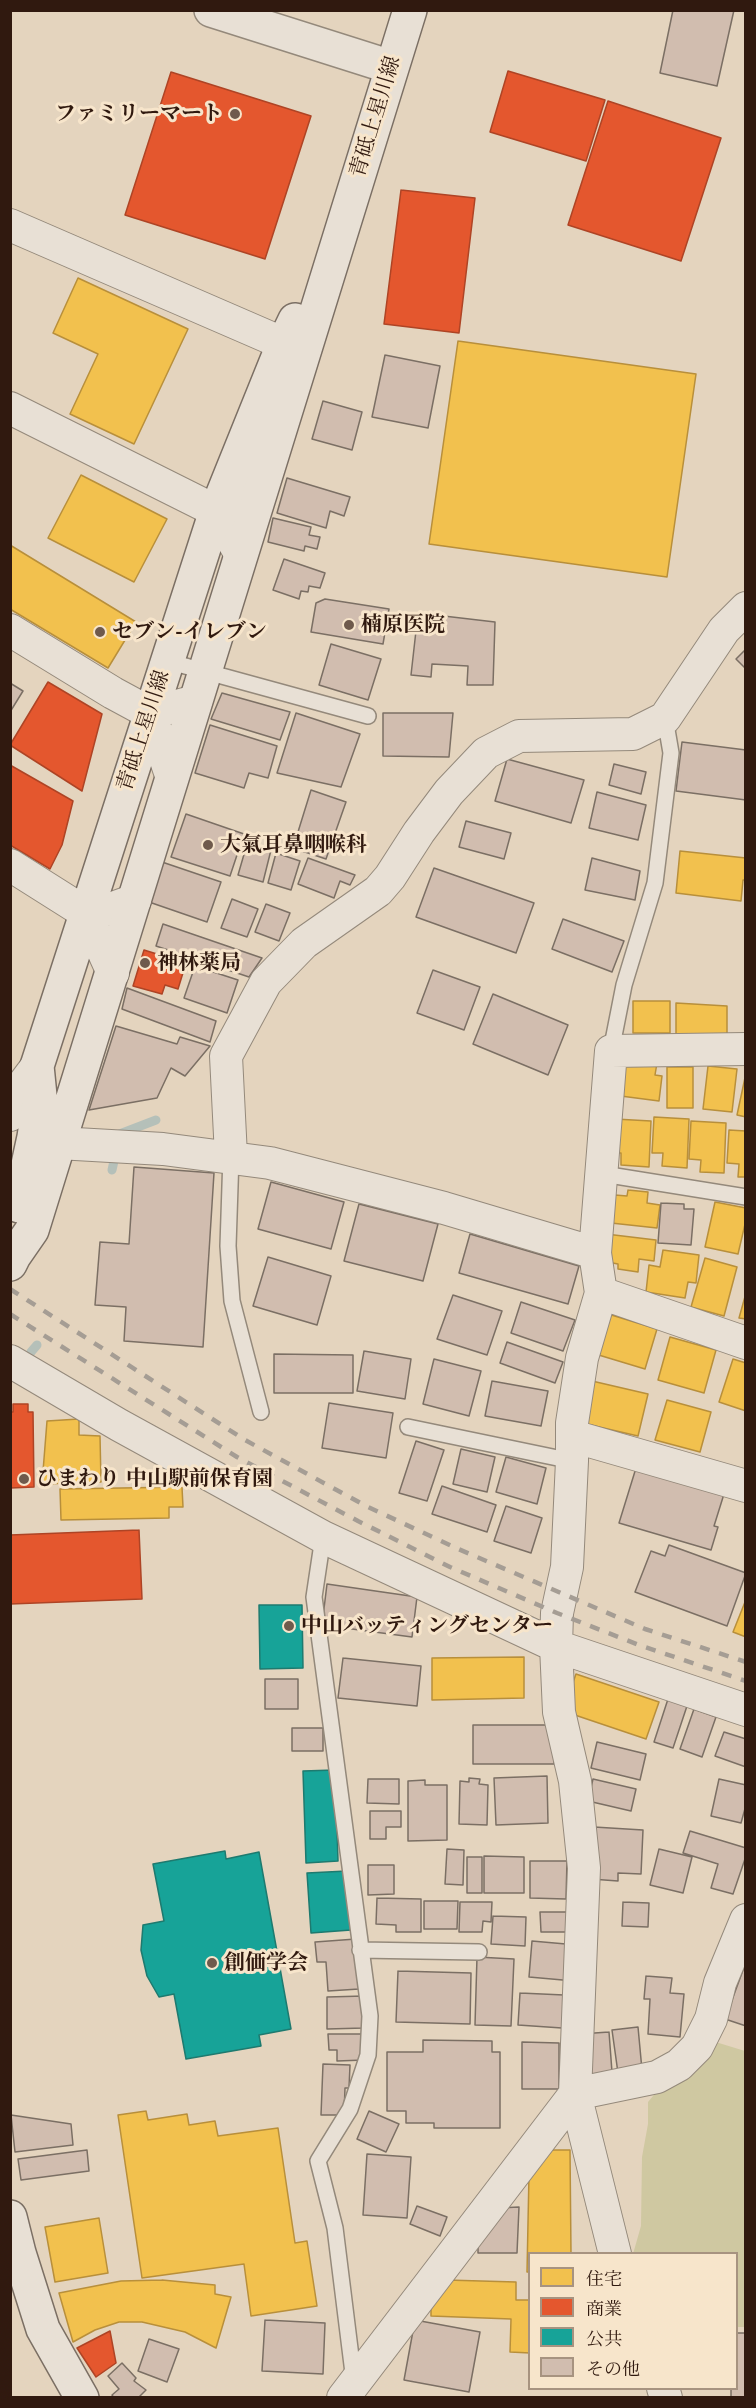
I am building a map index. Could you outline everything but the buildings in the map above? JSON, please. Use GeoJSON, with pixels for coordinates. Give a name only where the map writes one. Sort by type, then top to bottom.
{"type":"FeatureCollection","features":[{"type":"Feature","properties":{"kind":"main road"},"geometry":{"type":"LineString","coordinates":[[211,10],[391,67]]}},
{"type":"Feature","properties":{"kind":"main road","name":"青砥上星川線"},"geometry":{"type":"LineString","coordinates":[[12,1260],[13,1219],[34,1132],[40,1096],[37,1066],[216,511],[293,349],[342,224],[410,10]]}},
{"type":"Feature","properties":{"kind":"main road","name":"青砥上星川線"},"geometry":{"type":"LineString","coordinates":[[12,1260],[32,1230],[34,1132],[112,973],[264,480],[293,349]]}},
{"type":"Feature","properties":{"kind":"main road"},"geometry":{"type":"LineString","coordinates":[[10,2217],[43,2329],[82,2397]]}},
{"type":"Feature","properties":{"kind":"street"},"geometry":{"type":"LineString","coordinates":[[10,225],[293,349]]}},
{"type":"Feature","properties":{"kind":"street"},"geometry":{"type":"LineString","coordinates":[[10,408],[216,511],[241,555]]}},
{"type":"Feature","properties":{"kind":"street"},"geometry":{"type":"LineString","coordinates":[[216,511],[264,480]]}},
{"type":"Feature","properties":{"kind":"street"},"geometry":{"type":"LineString","coordinates":[[231,1156],[226,1056],[266,982],[304,943],[378,891],[449,792],[486,753],[519,736],[633,734],[665,718],[724,630],[746,608]]}},
{"type":"Feature","properties":{"kind":"street"},"geometry":{"type":"LineString","coordinates":[[10,630],[150,713],[172,778]]}},
{"type":"Feature","properties":{"kind":"street"},"geometry":{"type":"LineString","coordinates":[[150,713],[201,686]]}},
{"type":"Feature","properties":{"kind":"street"},"geometry":{"type":"LineString","coordinates":[[10,865],[86,913],[112,973]]}},
{"type":"Feature","properties":{"kind":"street"},"geometry":{"type":"LineString","coordinates":[[86,913],[110,909],[135,900]]}},
{"type":"Feature","properties":{"kind":"street"},"geometry":{"type":"LineString","coordinates":[[615,2252],[575,2094],[585,1868],[575,1781],[559,1712],[556,1646],[557,1613],[567,1567],[572,1423],[582,1358],[601,1293],[595,1253],[611,1051],[746,1049]]}},
{"type":"Feature","properties":{"kind":"street"},"geometry":{"type":"LineString","coordinates":[[34,1132],[115,1146],[231,1156],[270,1163],[444,1208],[595,1253]]}},
{"type":"Feature","properties":{"kind":"street"},"geometry":{"type":"LineString","coordinates":[[601,1293],[746,1343]]}},
{"type":"Feature","properties":{"kind":"street"},"geometry":{"type":"LineString","coordinates":[[10,1361],[118,1425],[322,1537],[556,1646],[746,1710]]}},
{"type":"Feature","properties":{"kind":"street"},"geometry":{"type":"LineString","coordinates":[[572,1448],[746,1486]]}},
{"type":"Feature","properties":{"kind":"street"},"geometry":{"type":"LineString","coordinates":[[349,2391],[575,2094],[657,2077],[679,2064],[697,2047],[711,2019],[720,1983],[746,1920]]}},
{"type":"Feature","properties":{"kind":"lane"},"geometry":{"type":"LineString","coordinates":[[167,661],[201,686],[368,716]]}},
{"type":"Feature","properties":{"kind":"lane"},"geometry":{"type":"LineString","coordinates":[[611,1051],[624,985],[655,883],[671,753],[665,718]]}},
{"type":"Feature","properties":{"kind":"lane"},"geometry":{"type":"LineString","coordinates":[[231,1156],[228,1246],[232,1301],[261,1412]]}},
{"type":"Feature","properties":{"kind":"lane"},"geometry":{"type":"LineString","coordinates":[[603,1174],[746,1197]]}},
{"type":"Feature","properties":{"kind":"lane"},"geometry":{"type":"LineString","coordinates":[[408,1427],[572,1448]]}},
{"type":"Feature","properties":{"kind":"lane"},"geometry":{"type":"LineString","coordinates":[[322,1537],[314,1597],[370,2016],[369,2055],[350,2109],[318,2161],[335,2228],[349,2391]]}},
{"type":"Feature","properties":{"kind":"lane"},"geometry":{"type":"LineString","coordinates":[[360,1950],[479,1952]]}},
{"type":"Feature","properties":{"kind":"shaded area"},"geometry":{"type":"Polygon","coordinates":[[[709,2040],[745,2051],[745,2327],[738,2327],[738,2252],[634,2252],[641,2226],[642,2157],[648,2124],[648,2102],[709,2040]]]}},
{"type":"Feature","properties":{"kind":"waterway"},"geometry":{"type":"LineString","coordinates":[[117,1135],[156,1120]]}},
{"type":"Feature","properties":{"kind":"waterway"},"geometry":{"type":"LineString","coordinates":[[112,1170],[116,1152]]}},
{"type":"Feature","properties":{"kind":"waterway"},"geometry":{"type":"LineString","coordinates":[[31,1352],[37,1345]]}},
{"type":"Feature","properties":{"kind":"railway"},"geometry":{"type":"LineString","coordinates":[[10,1289],[245,1440],[366,1506],[456,1548],[645,1629],[746,1662]]}},
{"type":"Feature","properties":{"kind":"railway"},"geometry":{"type":"LineString","coordinates":[[10,1314],[237,1457],[450,1567],[639,1645],[746,1681]]}},
{"type":"Feature","properties":{"kind":"place","name":"ファミリーマート"},"geometry":{"type":"Point","coordinates":[235,114]}},
{"type":"Feature","properties":{"kind":"place","name":"楠原医院"},"geometry":{"type":"Point","coordinates":[349,625]}},
{"type":"Feature","properties":{"kind":"place","name":"セブン-イレブン"},"geometry":{"type":"Point","coordinates":[100,632]}},
{"type":"Feature","properties":{"kind":"place","name":"大氣耳鼻咽喉科"},"geometry":{"type":"Point","coordinates":[208,845]}},
{"type":"Feature","properties":{"kind":"place","name":"神林薬局"},"geometry":{"type":"Point","coordinates":[145,963]}},
{"type":"Feature","properties":{"kind":"place","name":"ひまわり 中山駅前保育園"},"geometry":{"type":"Point","coordinates":[24,1479]}},
{"type":"Feature","properties":{"kind":"place","name":"中山バッティングセンター"},"geometry":{"type":"Point","coordinates":[289,1626]}},
{"type":"Feature","properties":{"kind":"place","name":"創価学会"},"geometry":{"type":"Point","coordinates":[212,1963]}}]}
